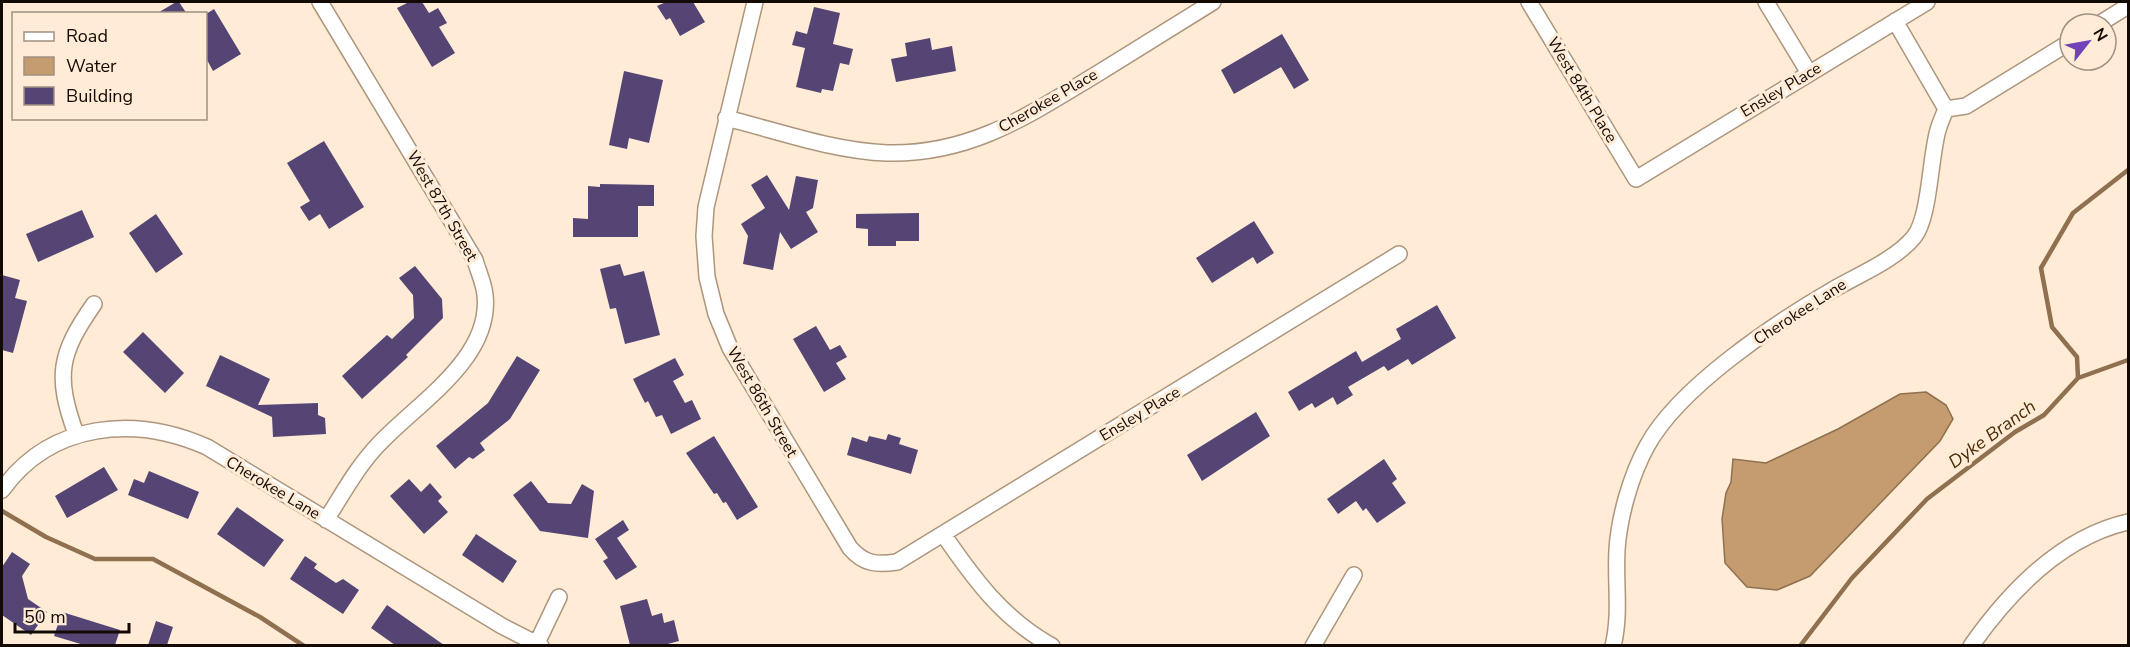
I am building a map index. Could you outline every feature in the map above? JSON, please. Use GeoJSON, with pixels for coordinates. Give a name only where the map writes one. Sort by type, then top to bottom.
{"type":"FeatureCollection","features":[{"type":"Feature","properties":{"kind":"street","name":"West 87th Street"},"geometry":{"type":"LineString","coordinates":[[320,2],[475,260],[485,293],[485,315],[480,334],[469,356],[377,446],[326,520]]}},
{"type":"Feature","properties":{"kind":"street","name":"West 86th Street"},"geometry":{"type":"LineString","coordinates":[[755,2],[706,207],[704,236],[707,277],[716,314],[729,348],[745,377],[850,548],[859,559],[877,565]]}},
{"type":"Feature","properties":{"kind":"street","name":"Cherokee Place"},"geometry":{"type":"LineString","coordinates":[[726,118],[849,148],[885,153],[948,148],[991,134],[1025,118],[1213,2]]}},
{"type":"Feature","properties":{"kind":"street","name":"West 84th Place"},"geometry":{"type":"LineString","coordinates":[[1528,2],[1636,179]]}},
{"type":"Feature","properties":{"kind":"street"},"geometry":{"type":"LineString","coordinates":[[1766,2],[1809,73]]}},
{"type":"Feature","properties":{"kind":"street","name":"Ensley Place"},"geometry":{"type":"LineString","coordinates":[[1636,179],[1927,2]]}},
{"type":"Feature","properties":{"kind":"street"},"geometry":{"type":"LineString","coordinates":[[1894,21],[1946,109],[1966,106],[2058,49]]}},
{"type":"Feature","properties":{"kind":"street","name":"Cherokee Lane"},"geometry":{"type":"LineString","coordinates":[[1613,645],[1618,627],[1617,550],[1621,526],[1630,489],[1648,443],[1667,418],[1720,367],[1822,296],[1894,254],[1915,236],[1923,215],[1937,131],[1946,109]]}},
{"type":"Feature","properties":{"kind":"street","name":"Ensley Place"},"geometry":{"type":"LineString","coordinates":[[877,565],[897,562],[1399,254]]}},
{"type":"Feature","properties":{"kind":"street"},"geometry":{"type":"LineString","coordinates":[[75,434],[66,406],[62,383],[63,368],[69,343],[94,304]]}},
{"type":"Feature","properties":{"kind":"street","name":"Cherokee Lane"},"geometry":{"type":"LineString","coordinates":[[2,490],[27,464],[75,434],[124,427],[152,429],[181,435],[207,447],[492,620],[539,644],[559,597]]}},
{"type":"Feature","properties":{"kind":"street"},"geometry":{"type":"LineString","coordinates":[[1971,645],[1989,620],[2031,576],[2087,537],[2128,522]]}},
{"type":"Feature","properties":{"kind":"street"},"geometry":{"type":"LineString","coordinates":[[943,534],[980,588],[1003,612],[1026,630],[1052,645]]}},
{"type":"Feature","properties":{"kind":"street"},"geometry":{"type":"LineString","coordinates":[[1313,645],[1353,575]]}},
{"type":"Feature","properties":{"kind":"water"},"geometry":{"type":"Polygon","coordinates":[[[1926,392],[1946,405],[1953,419],[1940,441],[1810,576],[1777,590],[1747,587],[1725,563],[1722,519],[1726,493],[1731,482],[1733,459],[1766,463],[1838,429],[1900,394],[1926,392]]]}},
{"type":"Feature","properties":{"kind":"building"},"geometry":{"type":"Polygon","coordinates":[[[179,2],[186,12],[159,12],[179,2]]]}},
{"type":"Feature","properties":{"kind":"building"},"geometry":{"type":"Polygon","coordinates":[[[409,2],[422,2],[429,13],[438,8],[447,23],[439,27],[455,53],[432,67],[397,8],[409,2]]]}},
{"type":"Feature","properties":{"kind":"building"},"geometry":{"type":"Polygon","coordinates":[[[666,2],[693,2],[705,22],[680,36],[670,18],[666,20],[657,6],[666,2]]]}},
{"type":"Feature","properties":{"kind":"building"},"geometry":{"type":"Polygon","coordinates":[[[814,7],[840,13],[833,44],[853,49],[849,65],[840,63],[833,91],[822,89],[821,93],[796,87],[805,48],[792,45],[796,31],[807,34],[814,7]]]}},
{"type":"Feature","properties":{"kind":"building"},"geometry":{"type":"Polygon","coordinates":[[[214,9],[241,54],[213,71],[207,60],[207,13],[214,9]]]}},
{"type":"Feature","properties":{"kind":"building"},"geometry":{"type":"Polygon","coordinates":[[[1282,34],[1309,80],[1294,89],[1281,67],[1234,94],[1221,70],[1282,34]]]}},
{"type":"Feature","properties":{"kind":"building"},"geometry":{"type":"Polygon","coordinates":[[[930,38],[932,50],[952,46],[956,71],[896,82],[891,59],[907,56],[905,43],[930,38]]]}},
{"type":"Feature","properties":{"kind":"building"},"geometry":{"type":"Polygon","coordinates":[[[624,71],[663,80],[649,143],[629,138],[627,149],[609,145],[624,71]]]}},
{"type":"Feature","properties":{"kind":"building"},"geometry":{"type":"Polygon","coordinates":[[[324,141],[364,207],[329,229],[320,214],[309,221],[300,207],[310,201],[287,163],[324,141]]]}},
{"type":"Feature","properties":{"kind":"building"},"geometry":{"type":"Polygon","coordinates":[[[767,175],[789,210],[796,176],[818,180],[813,208],[806,212],[818,232],[791,249],[780,232],[773,270],[743,264],[748,236],[741,224],[765,208],[751,185],[767,175]]]}},
{"type":"Feature","properties":{"kind":"building"},"geometry":{"type":"Polygon","coordinates":[[[600,184],[654,185],[654,206],[638,206],[638,237],[573,237],[573,218],[588,219],[588,186],[600,187],[600,184]]]}},
{"type":"Feature","properties":{"kind":"building"},"geometry":{"type":"Polygon","coordinates":[[[82,210],[94,237],[38,262],[26,234],[82,210]]]}},
{"type":"Feature","properties":{"kind":"building"},"geometry":{"type":"Polygon","coordinates":[[[919,213],[919,241],[896,241],[896,246],[868,246],[868,229],[856,228],[856,214],[919,213]]]}},
{"type":"Feature","properties":{"kind":"building"},"geometry":{"type":"Polygon","coordinates":[[[156,214],[183,254],[156,273],[129,233],[156,214]]]}},
{"type":"Feature","properties":{"kind":"building"},"geometry":{"type":"Polygon","coordinates":[[[1254,221],[1274,253],[1257,264],[1253,257],[1212,283],[1196,258],[1254,221]]]}},
{"type":"Feature","properties":{"kind":"building"},"geometry":{"type":"Polygon","coordinates":[[[620,264],[624,276],[644,271],[660,335],[625,344],[616,308],[610,309],[600,269],[620,264]]]}},
{"type":"Feature","properties":{"kind":"building"},"geometry":{"type":"Polygon","coordinates":[[[415,266],[442,299],[443,318],[406,355],[408,357],[362,399],[342,376],[387,335],[392,339],[414,318],[413,295],[399,278],[415,266]]]}},
{"type":"Feature","properties":{"kind":"building"},"geometry":{"type":"Polygon","coordinates":[[[2,275],[20,280],[15,298],[27,301],[13,353],[2,350],[2,275]]]}},
{"type":"Feature","properties":{"kind":"building"},"geometry":{"type":"Polygon","coordinates":[[[1437,305],[1456,338],[1412,365],[1408,359],[1388,371],[1384,366],[1348,387],[1353,395],[1337,405],[1333,397],[1315,408],[1312,403],[1299,411],[1288,392],[1356,351],[1362,362],[1401,339],[1396,329],[1437,305]]]}},
{"type":"Feature","properties":{"kind":"building"},"geometry":{"type":"Polygon","coordinates":[[[816,326],[830,350],[840,345],[847,357],[836,363],[846,379],[824,392],[793,339],[816,326]]]}},
{"type":"Feature","properties":{"kind":"building"},"geometry":{"type":"Polygon","coordinates":[[[143,332],[184,373],[165,393],[123,352],[143,332]]]}},
{"type":"Feature","properties":{"kind":"building"},"geometry":{"type":"Polygon","coordinates":[[[220,355],[270,379],[258,405],[318,403],[318,415],[325,418],[326,434],[273,437],[272,417],[206,386],[220,355]]]}},
{"type":"Feature","properties":{"kind":"building"},"geometry":{"type":"Polygon","coordinates":[[[517,356],[540,370],[510,419],[480,443],[485,450],[473,459],[469,457],[455,469],[436,446],[488,403],[517,356]]]}},
{"type":"Feature","properties":{"kind":"building"},"geometry":{"type":"Polygon","coordinates":[[[675,358],[684,375],[673,381],[685,403],[692,400],[701,419],[671,434],[662,415],[656,417],[648,401],[645,403],[633,379],[675,358]]]}},
{"type":"Feature","properties":{"kind":"building"},"geometry":{"type":"Polygon","coordinates":[[[1256,412],[1270,436],[1202,481],[1187,455],[1256,412]]]}},
{"type":"Feature","properties":{"kind":"building"},"geometry":{"type":"Polygon","coordinates":[[[888,434],[901,438],[899,444],[918,450],[911,474],[847,455],[852,437],[867,442],[869,436],[886,440],[888,434]]]}},
{"type":"Feature","properties":{"kind":"building"},"geometry":{"type":"Polygon","coordinates":[[[714,436],[758,507],[737,520],[726,502],[723,503],[717,493],[714,494],[686,453],[714,436]]]}},
{"type":"Feature","properties":{"kind":"building"},"geometry":{"type":"Polygon","coordinates":[[[1384,459],[1397,479],[1392,483],[1406,503],[1377,523],[1366,508],[1363,511],[1356,501],[1338,514],[1327,499],[1384,459]]]}},
{"type":"Feature","properties":{"kind":"building"},"geometry":{"type":"Polygon","coordinates":[[[104,467],[118,490],[67,518],[55,496],[104,467]]]}},
{"type":"Feature","properties":{"kind":"building"},"geometry":{"type":"Polygon","coordinates":[[[149,471],[199,492],[188,519],[128,495],[134,479],[144,483],[149,471]]]}},
{"type":"Feature","properties":{"kind":"building"},"geometry":{"type":"Polygon","coordinates":[[[409,479],[421,492],[430,483],[442,497],[438,501],[448,512],[424,534],[390,496],[409,479]]]}},
{"type":"Feature","properties":{"kind":"building"},"geometry":{"type":"Polygon","coordinates":[[[531,481],[548,503],[571,504],[582,484],[594,491],[588,538],[540,531],[513,495],[531,481]]]}},
{"type":"Feature","properties":{"kind":"building"},"geometry":{"type":"Polygon","coordinates":[[[237,507],[284,540],[264,567],[217,534],[237,507]]]}},
{"type":"Feature","properties":{"kind":"building"},"geometry":{"type":"Polygon","coordinates":[[[623,520],[629,530],[617,538],[637,567],[616,580],[603,561],[608,558],[595,539],[623,520]]]}},
{"type":"Feature","properties":{"kind":"building"},"geometry":{"type":"Polygon","coordinates":[[[476,534],[517,561],[503,583],[462,555],[476,534]]]}},
{"type":"Feature","properties":{"kind":"building"},"geometry":{"type":"Polygon","coordinates":[[[12,552],[30,564],[22,576],[28,599],[47,612],[31,635],[2,615],[2,567],[12,552]]]}},
{"type":"Feature","properties":{"kind":"building"},"geometry":{"type":"Polygon","coordinates":[[[305,556],[317,564],[314,568],[336,583],[343,579],[359,590],[343,614],[290,579],[305,556]]]}},
{"type":"Feature","properties":{"kind":"building"},"geometry":{"type":"Polygon","coordinates":[[[647,599],[652,616],[662,613],[664,623],[674,620],[679,641],[664,645],[630,645],[620,606],[647,599]]]}},
{"type":"Feature","properties":{"kind":"building"},"geometry":{"type":"Polygon","coordinates":[[[387,605],[444,645],[395,645],[371,628],[387,605]]]}},
{"type":"Feature","properties":{"kind":"building"},"geometry":{"type":"Polygon","coordinates":[[[62,612],[120,630],[115,645],[84,645],[54,636],[62,612]]]}},
{"type":"Feature","properties":{"kind":"building"},"geometry":{"type":"Polygon","coordinates":[[[156,621],[173,627],[167,645],[148,645],[156,621]]]}},
{"type":"Feature","properties":{"kind":"waterway","name":"Dyke Branch"},"geometry":{"type":"LineString","coordinates":[[1800,646],[1852,578],[1927,499],[2015,432],[2044,415],[2078,378],[2077,357],[2052,327],[2041,268],[2073,213],[2128,170]]}},
{"type":"Feature","properties":{"kind":"waterway"},"geometry":{"type":"LineString","coordinates":[[2078,378],[2128,360]]}},
{"type":"Feature","properties":{"kind":"waterway"},"geometry":{"type":"LineString","coordinates":[[2,511],[46,537],[95,559],[153,559],[260,617],[304,646]]}}]}
